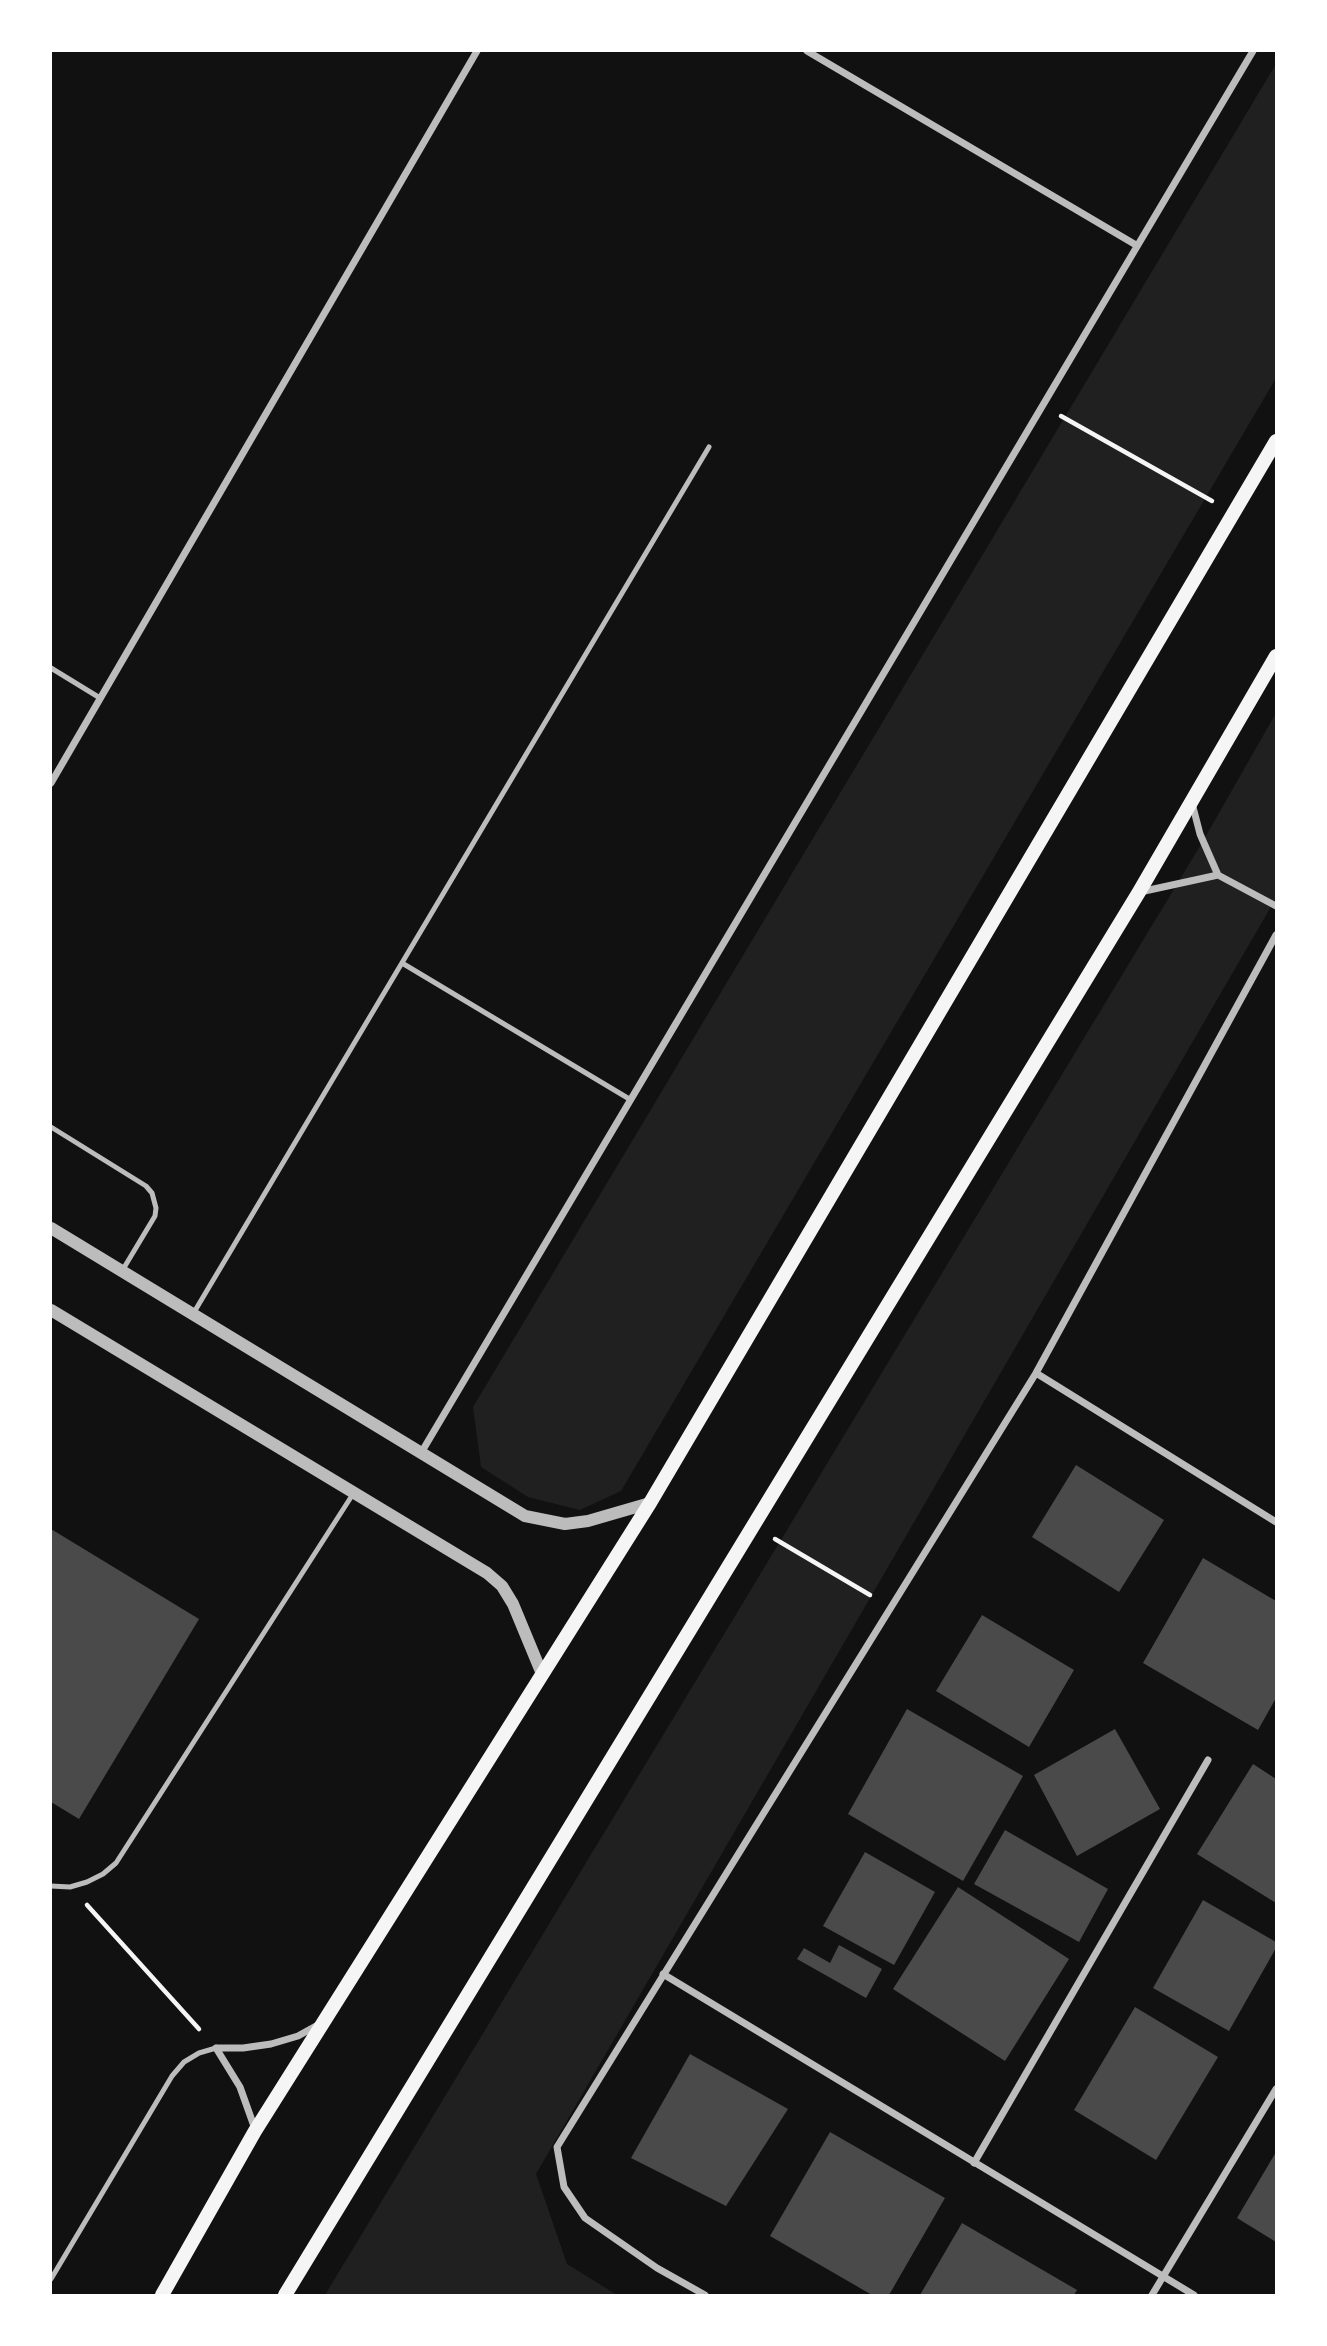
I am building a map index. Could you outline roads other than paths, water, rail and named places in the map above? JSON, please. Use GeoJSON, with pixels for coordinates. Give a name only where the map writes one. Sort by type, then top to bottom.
{"type":"FeatureCollection","features":[{"type":"Feature","properties":{"kind":"main road"},"geometry":{"type":"LineString","coordinates":[[162,2295],[255,2131],[650,1503],[1276,441]]}},
{"type":"Feature","properties":{"kind":"main road"},"geometry":{"type":"LineString","coordinates":[[285,2295],[1139,892],[1276,656]]}},
{"type":"Feature","properties":{"kind":"street"},"geometry":{"type":"LineString","coordinates":[[51,783],[477,51]]}},
{"type":"Feature","properties":{"kind":"street"},"geometry":{"type":"LineString","coordinates":[[807,51],[1136,245]]}},
{"type":"Feature","properties":{"kind":"street"},"geometry":{"type":"LineString","coordinates":[[421,1454],[1253,51]]}},
{"type":"Feature","properties":{"kind":"street"},"geometry":{"type":"LineString","coordinates":[[1191,802],[1200,834],[1218,875],[1276,906]]}},
{"type":"Feature","properties":{"kind":"street"},"geometry":{"type":"LineString","coordinates":[[1139,892],[1218,875]]}},
{"type":"Feature","properties":{"kind":"street"},"geometry":{"type":"LineString","coordinates":[[705,2295],[657,2268],[585,2218],[564,2187],[557,2147],[1035,1373],[1276,935]]}},
{"type":"Feature","properties":{"kind":"street"},"geometry":{"type":"LineString","coordinates":[[51,1228],[525,1516],[565,1524],[588,1521],[650,1503]]}},
{"type":"Feature","properties":{"kind":"street"},"geometry":{"type":"LineString","coordinates":[[51,1310],[474,1564],[502,1587],[513,1604],[542,1674]]}},
{"type":"Feature","properties":{"kind":"street"},"geometry":{"type":"LineString","coordinates":[[1035,1373],[1276,1522]]}},
{"type":"Feature","properties":{"kind":"street"},"geometry":{"type":"LineString","coordinates":[[974,2163],[1208,1760]]}},
{"type":"Feature","properties":{"kind":"street"},"geometry":{"type":"LineString","coordinates":[[663,1974],[1194,2295]]}},
{"type":"Feature","properties":{"kind":"street"},"geometry":{"type":"LineString","coordinates":[[216,2048],[271,2044],[298,2036],[323,2023]]}},
{"type":"Feature","properties":{"kind":"street"},"geometry":{"type":"LineString","coordinates":[[216,2048],[240,2087],[255,2131]]}},
{"type":"Feature","properties":{"kind":"street"},"geometry":{"type":"LineString","coordinates":[[1152,2295],[1276,2089]]}},
{"type":"Feature","properties":{"kind":"lane"},"geometry":{"type":"LineString","coordinates":[[193,1314],[709,447]]}},
{"type":"Feature","properties":{"kind":"lane"},"geometry":{"type":"LineString","coordinates":[[51,668],[100,698]]}},
{"type":"Feature","properties":{"kind":"lane"},"geometry":{"type":"LineString","coordinates":[[402,963],[631,1100]]}},
{"type":"Feature","properties":{"kind":"lane"},"geometry":{"type":"LineString","coordinates":[[51,1127],[146,1186],[152,1193],[155,1216],[122,1271]]}},
{"type":"Feature","properties":{"kind":"lane"},"geometry":{"type":"LineString","coordinates":[[51,1886],[87,1882],[116,1863],[355,1492]]}},
{"type":"Feature","properties":{"kind":"lane"},"geometry":{"type":"LineString","coordinates":[[51,2279],[172,2076],[184,2062],[199,2053],[216,2048]]}}]}
